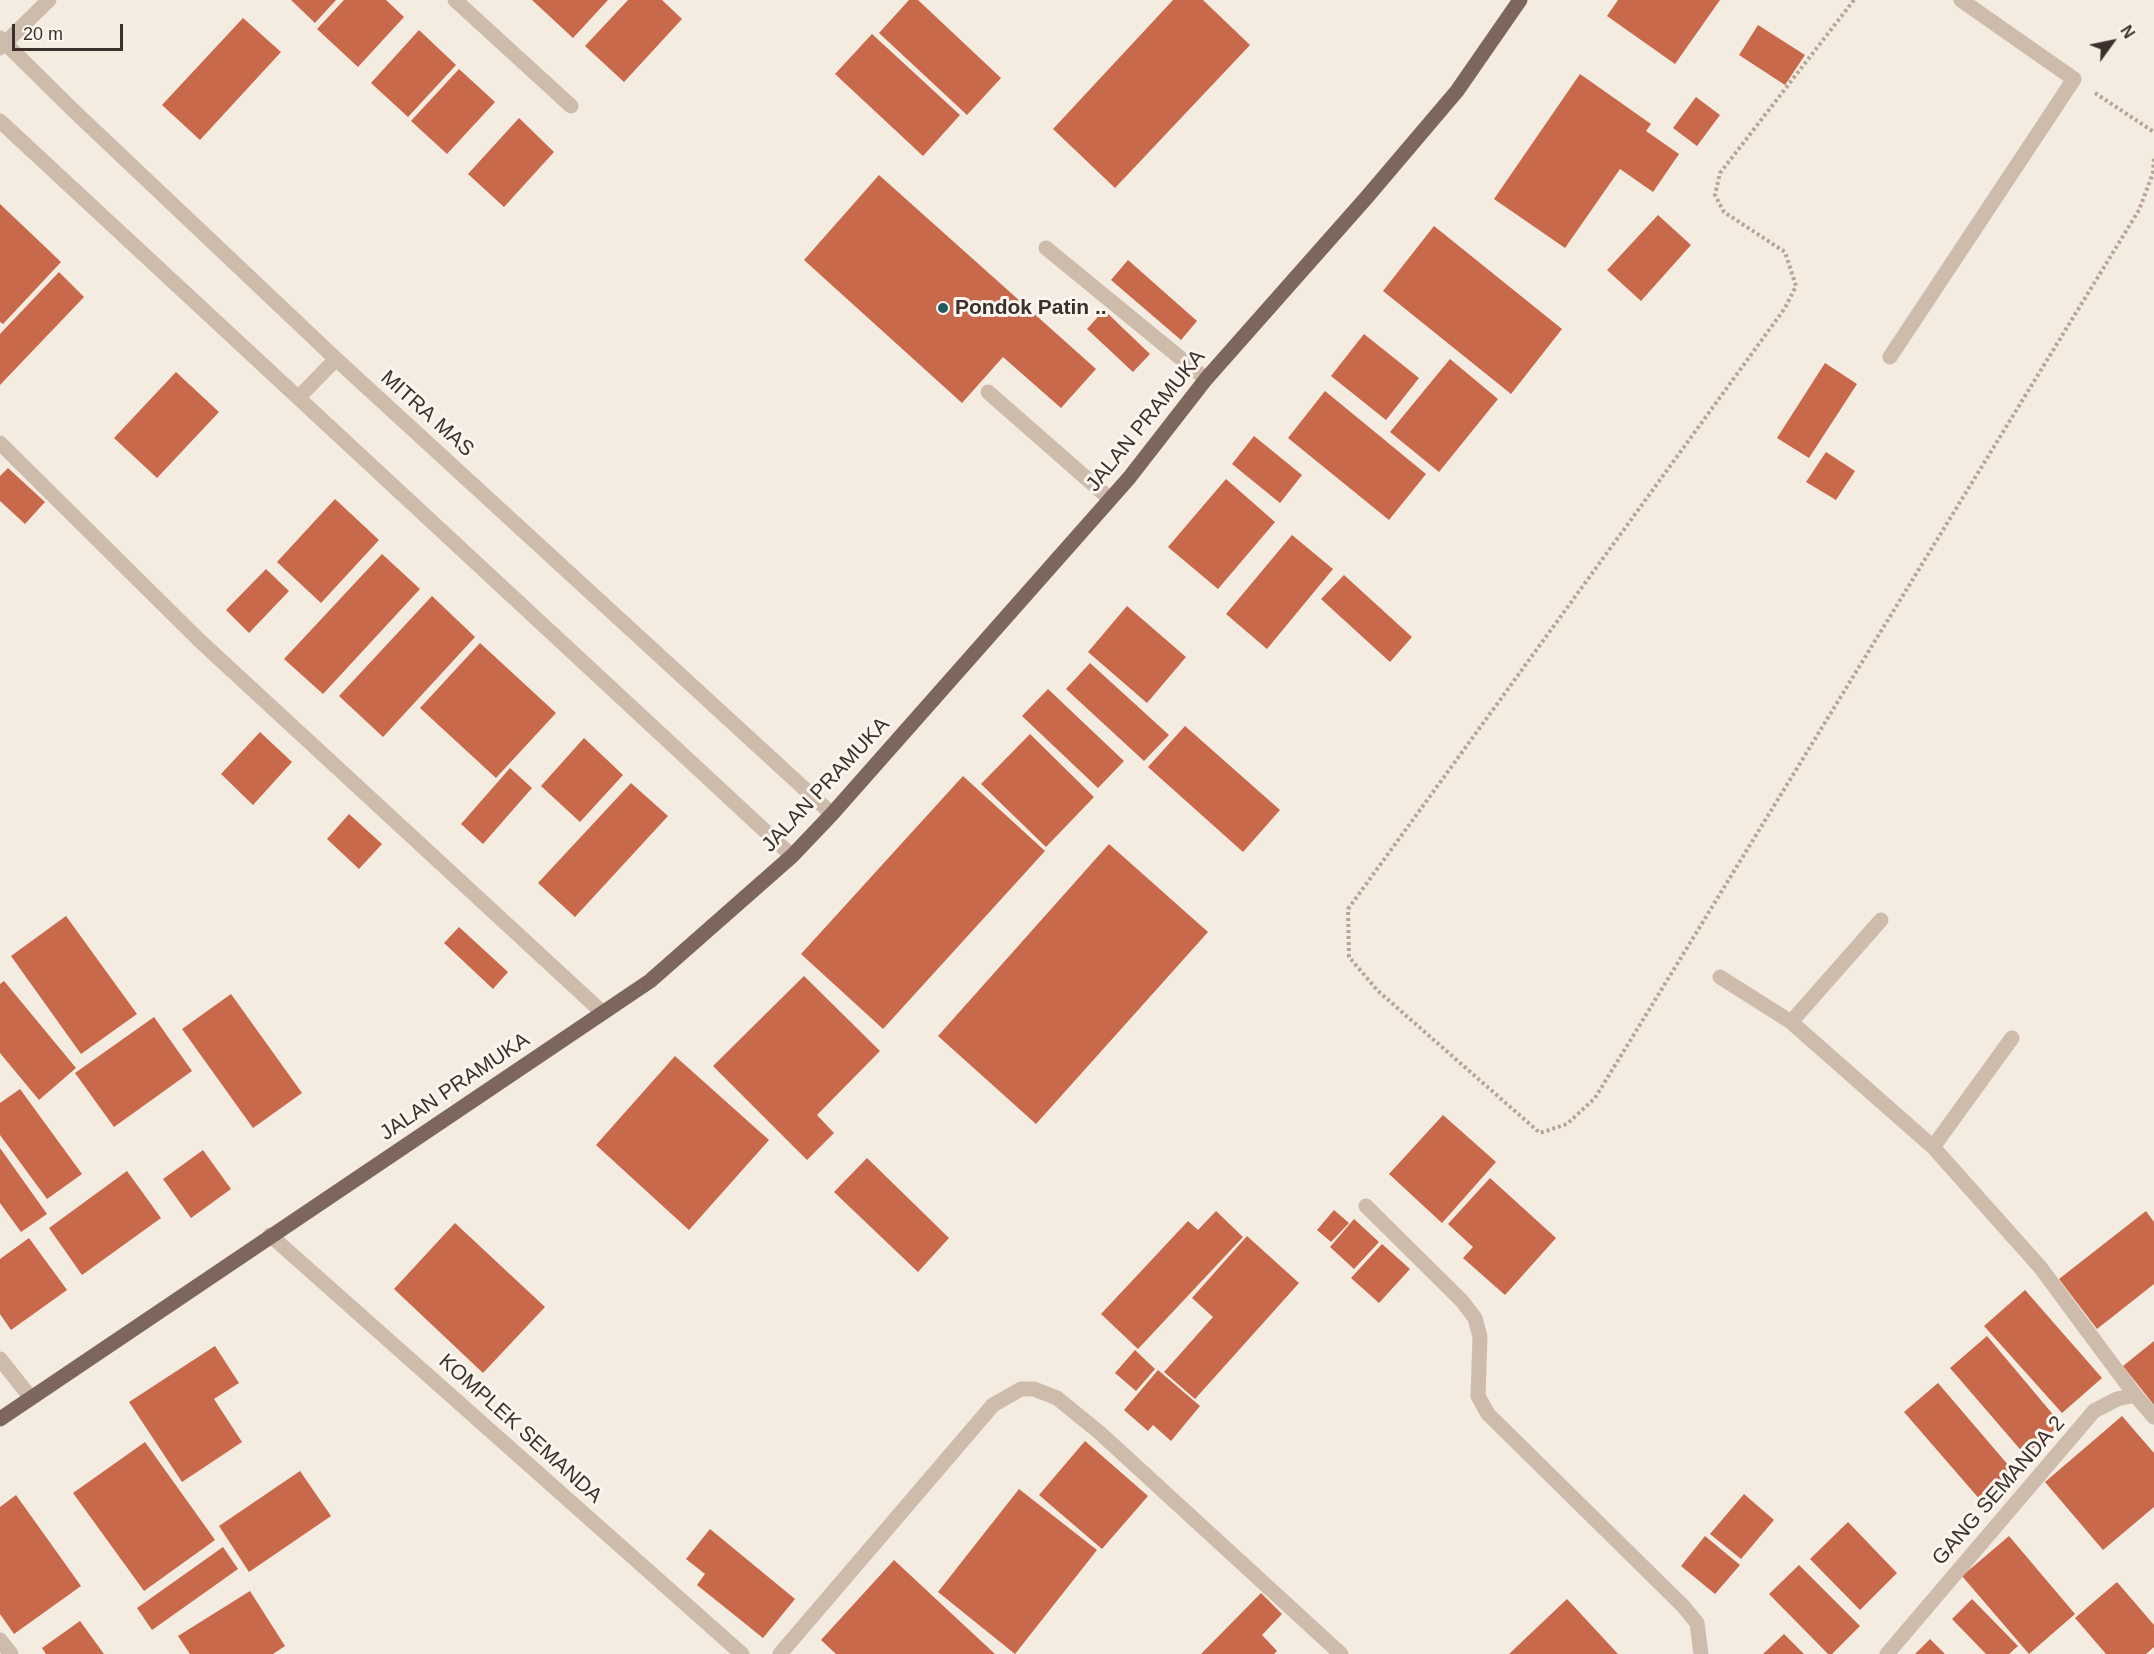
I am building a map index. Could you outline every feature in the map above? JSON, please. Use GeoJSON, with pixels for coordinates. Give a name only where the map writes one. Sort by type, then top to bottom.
{"type":"FeatureCollection","features":[{"type":"Feature","properties":{"kind":"main road","name":"JALAN PRAMUKA"},"geometry":{"type":"LineString","coordinates":[[0,1419],[650,981],[792,856],[832,814],[1110,499],[1206,380],[1457,90],[1520,0]]}},
{"type":"Feature","properties":{"kind":"street"},"geometry":{"type":"LineString","coordinates":[[2,43],[49,0]]}},
{"type":"Feature","properties":{"kind":"street"},"geometry":{"type":"LineString","coordinates":[[455,0],[571,106]]}},
{"type":"Feature","properties":{"kind":"street"},"geometry":{"type":"LineString","coordinates":[[1890,357],[2074,79],[1961,0]]}},
{"type":"Feature","properties":{"kind":"street","name":"MITRA MAS"},"geometry":{"type":"LineString","coordinates":[[2,43],[336,359],[832,814]]}},
{"type":"Feature","properties":{"kind":"street"},"geometry":{"type":"LineString","coordinates":[[0,121],[792,856]]}},
{"type":"Feature","properties":{"kind":"street"},"geometry":{"type":"LineString","coordinates":[[1046,248],[1206,380]]}},
{"type":"Feature","properties":{"kind":"street"},"geometry":{"type":"LineString","coordinates":[[299,397],[336,359]]}},
{"type":"Feature","properties":{"kind":"street"},"geometry":{"type":"LineString","coordinates":[[988,392],[1110,499]]}},
{"type":"Feature","properties":{"kind":"street"},"geometry":{"type":"LineString","coordinates":[[0,443],[200,641],[603,1013]]}},
{"type":"Feature","properties":{"kind":"street"},"geometry":{"type":"LineString","coordinates":[[1791,1022],[1881,920]]}},
{"type":"Feature","properties":{"kind":"street"},"geometry":{"type":"LineString","coordinates":[[1720,977],[1791,1022],[1933,1148],[2040,1267],[2135,1395],[2154,1417]]}},
{"type":"Feature","properties":{"kind":"street"},"geometry":{"type":"LineString","coordinates":[[1933,1148],[2012,1038]]}},
{"type":"Feature","properties":{"kind":"street"},"geometry":{"type":"LineString","coordinates":[[1366,1206],[1462,1301],[1476,1318],[1480,1337],[1478,1396],[1488,1413],[1683,1606],[1697,1623],[1701,1654]]}},
{"type":"Feature","properties":{"kind":"street","name":"KOMPLEK SEMANDA"},"geometry":{"type":"LineString","coordinates":[[270,1235],[742,1654]]}},
{"type":"Feature","properties":{"kind":"street"},"geometry":{"type":"LineString","coordinates":[[0,1359],[31,1398]]}},
{"type":"Feature","properties":{"kind":"street"},"geometry":{"type":"LineString","coordinates":[[780,1654],[993,1405],[1021,1389],[1034,1389],[1057,1398],[1100,1433],[1341,1654]]}},
{"type":"Feature","properties":{"kind":"street","name":"GANG SEMANDA 2"},"geometry":{"type":"LineString","coordinates":[[1887,1654],[2094,1412],[2117,1399],[2135,1395]]}},
{"type":"Feature","properties":{"kind":"street"},"geometry":{"type":"LineString","coordinates":[[0,1640],[11,1654]]}},
{"type":"Feature","properties":{"kind":"path"},"geometry":{"type":"LineString","coordinates":[[1854,0],[1720,173],[1715,195],[1724,212],[1785,252],[1796,286],[1785,308],[1348,909],[1349,957],[1378,991],[1540,1133],[1567,1124],[1595,1098],[2139,210],[2153,173],[2154,157]]}},
{"type":"Feature","properties":{"kind":"path"},"geometry":{"type":"LineString","coordinates":[[2074,79],[2154,132]]}},
{"type":"Feature","properties":{"kind":"building"},"geometry":{"type":"Polygon","coordinates":[[[291,0],[336,0],[315,23],[291,0]]]}},
{"type":"Feature","properties":{"kind":"building"},"geometry":{"type":"Polygon","coordinates":[[[344,0],[386,0],[404,17],[358,67],[317,29],[344,0]]]}},
{"type":"Feature","properties":{"kind":"building"},"geometry":{"type":"Polygon","coordinates":[[[532,0],[608,0],[573,38],[532,0]]]}},
{"type":"Feature","properties":{"kind":"building"},"geometry":{"type":"Polygon","coordinates":[[[628,0],[662,0],[682,19],[624,82],[585,46],[628,0]]]}},
{"type":"Feature","properties":{"kind":"building"},"geometry":{"type":"Polygon","coordinates":[[[909,0],[918,0],[1001,78],[967,115],[879,33],[909,0]]]}},
{"type":"Feature","properties":{"kind":"building"},"geometry":{"type":"Polygon","coordinates":[[[1173,0],[1203,0],[1250,45],[1115,188],[1053,129],[1173,0]]]}},
{"type":"Feature","properties":{"kind":"building"},"geometry":{"type":"Polygon","coordinates":[[[1618,0],[1720,0],[1675,64],[1607,16],[1618,0]]]}},
{"type":"Feature","properties":{"kind":"building"},"geometry":{"type":"Polygon","coordinates":[[[243,18],[281,52],[200,140],[162,105],[243,18]]]}},
{"type":"Feature","properties":{"kind":"building"},"geometry":{"type":"Polygon","coordinates":[[[1758,25],[1805,55],[1785,85],[1739,55],[1758,25]]]}},
{"type":"Feature","properties":{"kind":"building"},"geometry":{"type":"Polygon","coordinates":[[[419,30],[456,65],[408,117],[371,83],[419,30]]]}},
{"type":"Feature","properties":{"kind":"building"},"geometry":{"type":"Polygon","coordinates":[[[872,34],[960,115],[923,156],[835,74],[872,34]]]}},
{"type":"Feature","properties":{"kind":"building"},"geometry":{"type":"Polygon","coordinates":[[[459,69],[495,102],[447,154],[411,121],[459,69]]]}},
{"type":"Feature","properties":{"kind":"building"},"geometry":{"type":"Polygon","coordinates":[[[1580,74],[1651,124],[1646,131],[1679,154],[1653,192],[1620,169],[1565,248],[1494,199],[1580,74]]]}},
{"type":"Feature","properties":{"kind":"building"},"geometry":{"type":"Polygon","coordinates":[[[1696,97],[1720,115],[1697,146],[1673,128],[1696,97]]]}},
{"type":"Feature","properties":{"kind":"building"},"geometry":{"type":"Polygon","coordinates":[[[519,118],[554,152],[504,207],[468,174],[519,118]]]}},
{"type":"Feature","properties":{"kind":"building","name":"Pondok Patin .."},"geometry":{"type":"Polygon","coordinates":[[[879,175],[1096,369],[1061,408],[1003,357],[962,403],[804,260],[879,175]]]}},
{"type":"Feature","properties":{"kind":"building"},"geometry":{"type":"Polygon","coordinates":[[[0,204],[61,262],[3,324],[0,322],[0,204]]]}},
{"type":"Feature","properties":{"kind":"building"},"geometry":{"type":"Polygon","coordinates":[[[1658,215],[1691,245],[1641,301],[1607,270],[1658,215]]]}},
{"type":"Feature","properties":{"kind":"building"},"geometry":{"type":"Polygon","coordinates":[[[1434,226],[1562,329],[1511,394],[1383,291],[1434,226]]]}},
{"type":"Feature","properties":{"kind":"building"},"geometry":{"type":"Polygon","coordinates":[[[1128,260],[1197,321],[1181,340],[1111,280],[1128,260]]]}},
{"type":"Feature","properties":{"kind":"building"},"geometry":{"type":"Polygon","coordinates":[[[59,272],[84,297],[0,385],[0,334],[59,272]]]}},
{"type":"Feature","properties":{"kind":"building"},"geometry":{"type":"Polygon","coordinates":[[[1104,310],[1150,354],[1133,372],[1087,329],[1104,310]]]}},
{"type":"Feature","properties":{"kind":"building"},"geometry":{"type":"Polygon","coordinates":[[[1364,334],[1419,378],[1386,420],[1331,376],[1364,334]]]}},
{"type":"Feature","properties":{"kind":"building"},"geometry":{"type":"Polygon","coordinates":[[[1450,359],[1498,399],[1439,472],[1390,432],[1450,359]]]}},
{"type":"Feature","properties":{"kind":"building"},"geometry":{"type":"Polygon","coordinates":[[[1825,363],[1857,384],[1809,458],[1777,438],[1825,363]]]}},
{"type":"Feature","properties":{"kind":"building"},"geometry":{"type":"Polygon","coordinates":[[[176,372],[219,412],[157,478],[114,438],[176,372]]]}},
{"type":"Feature","properties":{"kind":"building"},"geometry":{"type":"Polygon","coordinates":[[[1325,391],[1426,474],[1389,520],[1288,438],[1325,391]]]}},
{"type":"Feature","properties":{"kind":"building"},"geometry":{"type":"Polygon","coordinates":[[[1254,436],[1302,475],[1280,503],[1232,464],[1254,436]]]}},
{"type":"Feature","properties":{"kind":"building"},"geometry":{"type":"Polygon","coordinates":[[[1826,452],[1855,471],[1836,500],[1806,482],[1826,452]]]}},
{"type":"Feature","properties":{"kind":"building"},"geometry":{"type":"Polygon","coordinates":[[[8,468],[45,502],[25,524],[0,501],[0,476],[8,468]]]}},
{"type":"Feature","properties":{"kind":"building"},"geometry":{"type":"Polygon","coordinates":[[[1226,479],[1275,522],[1218,589],[1168,547],[1226,479]]]}},
{"type":"Feature","properties":{"kind":"building"},"geometry":{"type":"Polygon","coordinates":[[[335,499],[379,540],[321,603],[277,562],[335,499]]]}},
{"type":"Feature","properties":{"kind":"building"},"geometry":{"type":"Polygon","coordinates":[[[1292,535],[1333,569],[1267,649],[1226,614],[1292,535]]]}},
{"type":"Feature","properties":{"kind":"building"},"geometry":{"type":"Polygon","coordinates":[[[382,554],[420,589],[323,694],[284,659],[382,554]]]}},
{"type":"Feature","properties":{"kind":"building"},"geometry":{"type":"Polygon","coordinates":[[[266,569],[289,591],[249,633],[226,610],[266,569]]]}},
{"type":"Feature","properties":{"kind":"building"},"geometry":{"type":"Polygon","coordinates":[[[1344,575],[1412,637],[1390,662],[1321,599],[1344,575]]]}},
{"type":"Feature","properties":{"kind":"building"},"geometry":{"type":"Polygon","coordinates":[[[432,596],[475,637],[383,737],[339,696],[432,596]]]}},
{"type":"Feature","properties":{"kind":"building"},"geometry":{"type":"Polygon","coordinates":[[[1127,606],[1186,657],[1147,703],[1088,652],[1127,606]]]}},
{"type":"Feature","properties":{"kind":"building"},"geometry":{"type":"Polygon","coordinates":[[[480,643],[556,713],[496,778],[420,708],[480,643]]]}},
{"type":"Feature","properties":{"kind":"building"},"geometry":{"type":"Polygon","coordinates":[[[1090,663],[1169,735],[1144,761],[1066,689],[1090,663]]]}},
{"type":"Feature","properties":{"kind":"building"},"geometry":{"type":"Polygon","coordinates":[[[1048,689],[1124,761],[1098,788],[1022,716],[1048,689]]]}},
{"type":"Feature","properties":{"kind":"building"},"geometry":{"type":"Polygon","coordinates":[[[1185,726],[1280,810],[1243,852],[1148,767],[1185,726]]]}},
{"type":"Feature","properties":{"kind":"building"},"geometry":{"type":"Polygon","coordinates":[[[260,732],[292,762],[253,805],[221,774],[260,732]]]}},
{"type":"Feature","properties":{"kind":"building"},"geometry":{"type":"Polygon","coordinates":[[[1030,734],[1094,797],[1046,847],[981,784],[1030,734]]]}},
{"type":"Feature","properties":{"kind":"building"},"geometry":{"type":"Polygon","coordinates":[[[584,738],[623,775],[580,822],[541,786],[584,738]]]}},
{"type":"Feature","properties":{"kind":"building"},"geometry":{"type":"Polygon","coordinates":[[[510,768],[532,788],[483,844],[461,824],[510,768]]]}},
{"type":"Feature","properties":{"kind":"building"},"geometry":{"type":"Polygon","coordinates":[[[963,776],[1045,851],[883,1029],[801,954],[963,776]]]}},
{"type":"Feature","properties":{"kind":"building"},"geometry":{"type":"Polygon","coordinates":[[[631,783],[668,816],[575,917],[538,883],[631,783]]]}},
{"type":"Feature","properties":{"kind":"building"},"geometry":{"type":"Polygon","coordinates":[[[349,814],[382,844],[359,869],[327,839],[349,814]]]}},
{"type":"Feature","properties":{"kind":"building"},"geometry":{"type":"Polygon","coordinates":[[[1109,844],[1208,932],[1036,1124],[938,1036],[1109,844]]]}},
{"type":"Feature","properties":{"kind":"building"},"geometry":{"type":"Polygon","coordinates":[[[66,916],[137,1014],[81,1054],[11,956],[66,916]]]}},
{"type":"Feature","properties":{"kind":"building"},"geometry":{"type":"Polygon","coordinates":[[[459,927],[508,972],[493,989],[444,943],[459,927]]]}},
{"type":"Feature","properties":{"kind":"building"},"geometry":{"type":"Polygon","coordinates":[[[804,976],[880,1051],[817,1115],[834,1133],[807,1160],[713,1066],[804,976]]]}},
{"type":"Feature","properties":{"kind":"building"},"geometry":{"type":"Polygon","coordinates":[[[4,981],[76,1068],[39,1100],[0,1053],[0,984],[4,981]]]}},
{"type":"Feature","properties":{"kind":"building"},"geometry":{"type":"Polygon","coordinates":[[[231,994],[302,1093],[253,1128],[182,1029],[231,994]]]}},
{"type":"Feature","properties":{"kind":"building"},"geometry":{"type":"Polygon","coordinates":[[[154,1017],[192,1071],[114,1127],[75,1073],[154,1017]]]}},
{"type":"Feature","properties":{"kind":"building"},"geometry":{"type":"Polygon","coordinates":[[[675,1056],[769,1140],[689,1230],[596,1145],[675,1056]]]}},
{"type":"Feature","properties":{"kind":"building"},"geometry":{"type":"Polygon","coordinates":[[[20,1089],[82,1174],[47,1199],[0,1135],[0,1103],[20,1089]]]}},
{"type":"Feature","properties":{"kind":"building"},"geometry":{"type":"Polygon","coordinates":[[[1443,1115],[1496,1162],[1442,1223],[1389,1174],[1443,1115]]]}},
{"type":"Feature","properties":{"kind":"building"},"geometry":{"type":"Polygon","coordinates":[[[0,1148],[47,1214],[21,1232],[0,1203],[0,1148]]]}},
{"type":"Feature","properties":{"kind":"building"},"geometry":{"type":"Polygon","coordinates":[[[203,1150],[231,1189],[191,1218],[163,1179],[203,1150]]]}},
{"type":"Feature","properties":{"kind":"building"},"geometry":{"type":"Polygon","coordinates":[[[867,1158],[949,1238],[918,1272],[834,1192],[867,1158]]]}},
{"type":"Feature","properties":{"kind":"building"},"geometry":{"type":"Polygon","coordinates":[[[127,1171],[161,1218],[82,1275],[49,1228],[127,1171]]]}},
{"type":"Feature","properties":{"kind":"building"},"geometry":{"type":"Polygon","coordinates":[[[1490,1178],[1556,1238],[1505,1295],[1463,1258],[1473,1247],[1448,1224],[1490,1178]]]}},
{"type":"Feature","properties":{"kind":"building"},"geometry":{"type":"Polygon","coordinates":[[[1334,1210],[1349,1223],[1331,1242],[1317,1230],[1334,1210]]]}},
{"type":"Feature","properties":{"kind":"building"},"geometry":{"type":"Polygon","coordinates":[[[1216,1211],[1243,1237],[1138,1349],[1101,1314],[1188,1221],[1198,1230],[1216,1211]]]}},
{"type":"Feature","properties":{"kind":"building"},"geometry":{"type":"Polygon","coordinates":[[[2146,1211],[2154,1222],[2154,1284],[2097,1329],[2059,1279],[2146,1211]]]}},
{"type":"Feature","properties":{"kind":"building"},"geometry":{"type":"Polygon","coordinates":[[[1354,1219],[1379,1242],[1354,1269],[1330,1247],[1354,1219]]]}},
{"type":"Feature","properties":{"kind":"building"},"geometry":{"type":"Polygon","coordinates":[[[455,1223],[545,1307],[483,1373],[394,1289],[455,1223]]]}},
{"type":"Feature","properties":{"kind":"building"},"geometry":{"type":"Polygon","coordinates":[[[1247,1236],[1299,1283],[1195,1399],[1164,1372],[1213,1317],[1192,1298],[1247,1236]]]}},
{"type":"Feature","properties":{"kind":"building"},"geometry":{"type":"Polygon","coordinates":[[[29,1238],[67,1290],[11,1330],[0,1314],[0,1259],[29,1238]]]}},
{"type":"Feature","properties":{"kind":"building"},"geometry":{"type":"Polygon","coordinates":[[[1382,1244],[1410,1269],[1379,1303],[1351,1278],[1382,1244]]]}},
{"type":"Feature","properties":{"kind":"building"},"geometry":{"type":"Polygon","coordinates":[[[2025,1290],[2102,1378],[2062,1413],[1984,1326],[2025,1290]]]}},
{"type":"Feature","properties":{"kind":"building"},"geometry":{"type":"Polygon","coordinates":[[[1987,1336],[2061,1424],[2025,1455],[1950,1368],[1987,1336]]]}},
{"type":"Feature","properties":{"kind":"building"},"geometry":{"type":"Polygon","coordinates":[[[2154,1341],[2154,1405],[2123,1366],[2154,1341]]]}},
{"type":"Feature","properties":{"kind":"building"},"geometry":{"type":"Polygon","coordinates":[[[215,1346],[239,1383],[214,1399],[242,1442],[182,1482],[129,1402],[215,1346]]]}},
{"type":"Feature","properties":{"kind":"building"},"geometry":{"type":"Polygon","coordinates":[[[1135,1350],[1155,1369],[1136,1391],[1115,1373],[1135,1350]]]}},
{"type":"Feature","properties":{"kind":"building"},"geometry":{"type":"Polygon","coordinates":[[[1158,1370],[1200,1406],[1171,1441],[1153,1425],[1148,1431],[1124,1410],[1158,1370]]]}},
{"type":"Feature","properties":{"kind":"building"},"geometry":{"type":"Polygon","coordinates":[[[1938,1383],[2015,1473],[1982,1502],[1904,1412],[1938,1383]]]}},
{"type":"Feature","properties":{"kind":"building"},"geometry":{"type":"Polygon","coordinates":[[[2122,1416],[2154,1453],[2154,1507],[2103,1550],[2045,1482],[2122,1416]]]}},
{"type":"Feature","properties":{"kind":"building"},"geometry":{"type":"Polygon","coordinates":[[[1085,1441],[1148,1496],[1102,1549],[1039,1495],[1085,1441]]]}},
{"type":"Feature","properties":{"kind":"building"},"geometry":{"type":"Polygon","coordinates":[[[145,1442],[215,1540],[144,1591],[73,1493],[145,1442]]]}},
{"type":"Feature","properties":{"kind":"building"},"geometry":{"type":"Polygon","coordinates":[[[300,1471],[331,1516],[249,1572],[219,1526],[300,1471]]]}},
{"type":"Feature","properties":{"kind":"building"},"geometry":{"type":"Polygon","coordinates":[[[1019,1489],[1097,1550],[1015,1654],[938,1592],[1019,1489]]]}},
{"type":"Feature","properties":{"kind":"building"},"geometry":{"type":"Polygon","coordinates":[[[1744,1494],[1774,1520],[1741,1559],[1710,1534],[1744,1494]]]}},
{"type":"Feature","properties":{"kind":"building"},"geometry":{"type":"Polygon","coordinates":[[[16,1495],[81,1586],[14,1634],[0,1614],[0,1507],[16,1495]]]}},
{"type":"Feature","properties":{"kind":"building"},"geometry":{"type":"Polygon","coordinates":[[[1848,1522],[1897,1573],[1860,1610],[1810,1559],[1848,1522]]]}},
{"type":"Feature","properties":{"kind":"building"},"geometry":{"type":"Polygon","coordinates":[[[710,1529],[795,1599],[763,1638],[697,1585],[705,1574],[686,1559],[710,1529]]]}},
{"type":"Feature","properties":{"kind":"building"},"geometry":{"type":"Polygon","coordinates":[[[1705,1536],[1740,1565],[1715,1594],[1681,1566],[1705,1536]]]}},
{"type":"Feature","properties":{"kind":"building"},"geometry":{"type":"Polygon","coordinates":[[[2009,1536],[2075,1614],[2029,1654],[1962,1576],[2009,1536]]]}},
{"type":"Feature","properties":{"kind":"building"},"geometry":{"type":"Polygon","coordinates":[[[223,1547],[238,1569],[152,1630],[137,1608],[223,1547]]]}},
{"type":"Feature","properties":{"kind":"building"},"geometry":{"type":"Polygon","coordinates":[[[894,1560],[995,1654],[836,1654],[821,1640],[894,1560]]]}},
{"type":"Feature","properties":{"kind":"building"},"geometry":{"type":"Polygon","coordinates":[[[1799,1565],[1860,1626],[1832,1654],[1828,1654],[1769,1594],[1799,1565]]]}},
{"type":"Feature","properties":{"kind":"building"},"geometry":{"type":"Polygon","coordinates":[[[2117,1582],[2154,1625],[2154,1647],[2146,1654],[2106,1654],[2075,1618],[2117,1582]]]}},
{"type":"Feature","properties":{"kind":"building"},"geometry":{"type":"Polygon","coordinates":[[[250,1591],[285,1646],[273,1654],[190,1654],[178,1636],[250,1591]]]}},
{"type":"Feature","properties":{"kind":"building"},"geometry":{"type":"Polygon","coordinates":[[[1261,1593],[1282,1614],[1262,1635],[1277,1651],[1274,1654],[1201,1654],[1261,1593]]]}},
{"type":"Feature","properties":{"kind":"building"},"geometry":{"type":"Polygon","coordinates":[[[1567,1599],[1618,1654],[1509,1654],[1567,1599]]]}},
{"type":"Feature","properties":{"kind":"building"},"geometry":{"type":"Polygon","coordinates":[[[1972,1599],[2018,1646],[2009,1654],[1986,1654],[1952,1619],[1972,1599]]]}},
{"type":"Feature","properties":{"kind":"building"},"geometry":{"type":"Polygon","coordinates":[[[80,1621],[104,1654],[46,1654],[42,1648],[80,1621]]]}},
{"type":"Feature","properties":{"kind":"building"},"geometry":{"type":"Polygon","coordinates":[[[1784,1634],[1804,1654],[1763,1654],[1784,1634]]]}},
{"type":"Feature","properties":{"kind":"building"},"geometry":{"type":"Polygon","coordinates":[[[1930,1639],[1945,1654],[1915,1654],[1930,1639]]]}},
{"type":"Feature","properties":{"kind":"place","name":"Pondok Patin .."},"geometry":{"type":"Point","coordinates":[943,308]}}]}
